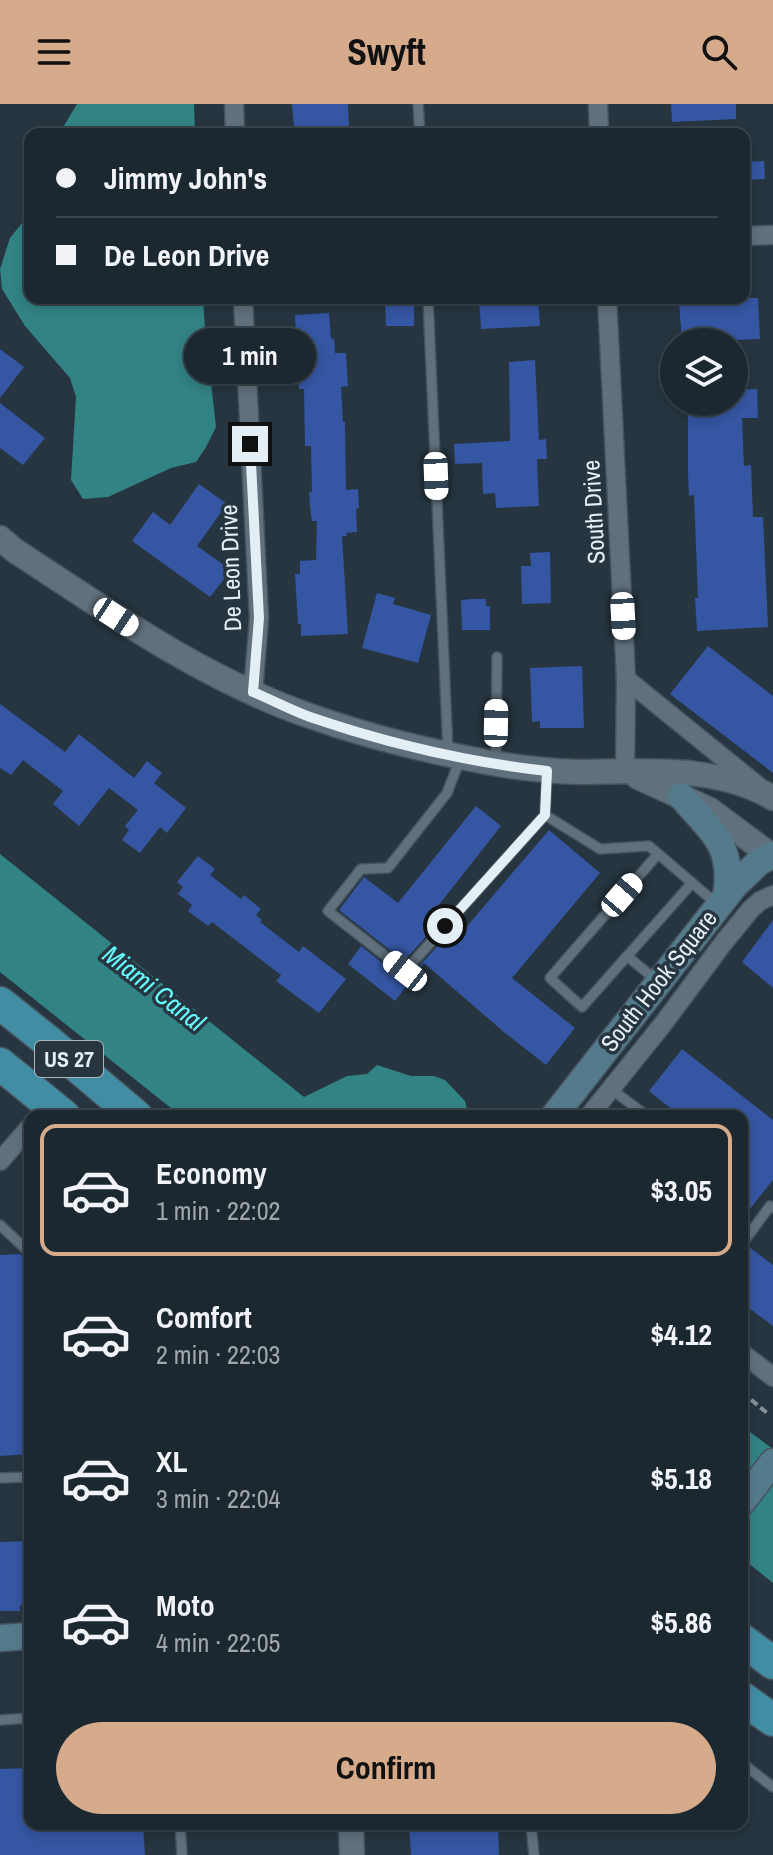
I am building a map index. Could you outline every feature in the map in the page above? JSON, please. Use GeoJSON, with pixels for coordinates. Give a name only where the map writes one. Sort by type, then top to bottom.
{"type":"FeatureCollection","features":[{"type":"Feature","properties":{"kind":"highway","name":"US 27"},"geometry":{"type":"LineString","coordinates":[[0,1003],[129,1110]]}},
{"type":"Feature","properties":{"kind":"highway","name":"US 27"},"geometry":{"type":"LineString","coordinates":[[0,1064],[41,1110]]}},
{"type":"Feature","properties":{"kind":"highway"},"geometry":{"type":"LineString","coordinates":[[748,1644],[773,1663]]}},
{"type":"Feature","properties":{"kind":"highway"},"geometry":{"type":"LineString","coordinates":[[748,1702],[773,1720]]}},
{"type":"Feature","properties":{"kind":"main road"},"geometry":{"type":"LineString","coordinates":[[681,796],[723,848],[729,880],[722,901]]}},
{"type":"Feature","properties":{"kind":"main road","name":"South Hook Square"},"geometry":{"type":"LineString","coordinates":[[559,1110],[748,870],[773,856]]}},
{"type":"Feature","properties":{"kind":"main road"},"geometry":{"type":"LineString","coordinates":[[748,1494],[773,1462]]}},
{"type":"Feature","properties":{"kind":"main road"},"geometry":{"type":"LineString","coordinates":[[0,1638],[24,1636]]}},
{"type":"Feature","properties":{"kind":"street"},"geometry":{"type":"LineString","coordinates":[[234,104],[235,128]]}},
{"type":"Feature","properties":{"kind":"street"},"geometry":{"type":"LineString","coordinates":[[598,104],[599,128]]}},
{"type":"Feature","properties":{"kind":"street"},"geometry":{"type":"LineString","coordinates":[[750,236],[773,235]]}},
{"type":"Feature","properties":{"kind":"street","name":"De Leon Drive"},"geometry":{"type":"LineString","coordinates":[[243,304],[259,618],[253,692]]}},
{"type":"Feature","properties":{"kind":"street","name":"South Drive"},"geometry":{"type":"LineString","coordinates":[[607,304],[626,679],[625,772]]}},
{"type":"Feature","properties":{"kind":"street"},"geometry":{"type":"LineString","coordinates":[[0,538],[141,633],[186,659],[308,716],[345,728],[496,764],[547,771],[674,773],[718,777],[772,797]]}},
{"type":"Feature","properties":{"kind":"street"},"geometry":{"type":"LineString","coordinates":[[626,679],[772,797]]}},
{"type":"Feature","properties":{"kind":"street"},"geometry":{"type":"LineString","coordinates":[[625,772],[710,810],[773,856]]}},
{"type":"Feature","properties":{"kind":"street","name":"South Hook Square"},"geometry":{"type":"LineString","coordinates":[[594,1110],[751,909],[773,895]]}},
{"type":"Feature","properties":{"kind":"street"},"geometry":{"type":"LineString","coordinates":[[658,983],[680,1001]]}},
{"type":"Feature","properties":{"kind":"street"},"geometry":{"type":"LineString","coordinates":[[0,1161],[24,1138]]}},
{"type":"Feature","properties":{"kind":"street"},"geometry":{"type":"LineString","coordinates":[[748,1358],[773,1377]]}},
{"type":"Feature","properties":{"kind":"street"},"geometry":{"type":"LineString","coordinates":[[351,1830],[352,1855]]}},
{"type":"Feature","properties":{"kind":"lane"},"geometry":{"type":"LineString","coordinates":[[418,104],[420,128]]}},
{"type":"Feature","properties":{"kind":"lane"},"geometry":{"type":"LineString","coordinates":[[428,304],[454,779],[447,793],[388,868],[361,869],[328,911],[405,971],[545,815],[547,771]]}},
{"type":"Feature","properties":{"kind":"lane"},"geometry":{"type":"LineString","coordinates":[[496,764],[497,657]]}},
{"type":"Feature","properties":{"kind":"lane"},"geometry":{"type":"LineString","coordinates":[[545,815],[600,849],[649,846],[692,883],[722,901]]}},
{"type":"Feature","properties":{"kind":"lane"},"geometry":{"type":"LineString","coordinates":[[658,854],[550,978],[582,1007],[692,883]]}},
{"type":"Feature","properties":{"kind":"lane"},"geometry":{"type":"LineString","coordinates":[[627,956],[658,983]]}},
{"type":"Feature","properties":{"kind":"lane"},"geometry":{"type":"LineString","coordinates":[[610,1089],[639,1110]]}},
{"type":"Feature","properties":{"kind":"lane"},"geometry":{"type":"LineString","coordinates":[[748,1236],[770,1206],[773,1208]]}},
{"type":"Feature","properties":{"kind":"lane"},"geometry":{"type":"LineString","coordinates":[[0,1225],[24,1247]]}},
{"type":"Feature","properties":{"kind":"lane"},"geometry":{"type":"LineString","coordinates":[[0,1478],[24,1477]]}},
{"type":"Feature","properties":{"kind":"lane"},"geometry":{"type":"LineString","coordinates":[[0,1720],[24,1718]]}},
{"type":"Feature","properties":{"kind":"lane"},"geometry":{"type":"LineString","coordinates":[[748,1768],[773,1787]]}},
{"type":"Feature","properties":{"kind":"lane"},"geometry":{"type":"LineString","coordinates":[[180,1830],[182,1855]]}},
{"type":"Feature","properties":{"kind":"lane"},"geometry":{"type":"LineString","coordinates":[[532,1830],[534,1855]]}},
{"type":"Feature","properties":{"kind":"path"},"geometry":{"type":"LineString","coordinates":[[748,1397],[767,1413],[770,1412]]}},
{"type":"Feature","properties":{"kind":"water"},"geometry":{"type":"Polygon","coordinates":[[[77,104],[194,104],[195,128],[63,128],[77,104]]]}},
{"type":"Feature","properties":{"kind":"water"},"geometry":{"type":"Polygon","coordinates":[[[24,220],[24,304],[203,304],[216,427],[196,462],[171,468],[108,497],[83,499],[71,480],[76,397],[70,378],[25,326],[2,289],[0,269],[10,238],[24,220]]]}},
{"type":"Feature","properties":{"kind":"water","name":"Miami Canal"},"geometry":{"type":"Polygon","coordinates":[[[0,854],[304,1097],[347,1076],[367,1074],[377,1065],[411,1076],[434,1076],[445,1080],[465,1101],[467,1110],[173,1110],[0,972],[0,854]]]}},
{"type":"Feature","properties":{"kind":"water"},"geometry":{"type":"Polygon","coordinates":[[[748,1430],[773,1449],[773,1583],[748,1563],[748,1430]]]}},
{"type":"Feature","properties":{"kind":"building"},"geometry":{"type":"Polygon","coordinates":[[[292,104],[348,104],[349,128],[294,128],[292,104]]]}},
{"type":"Feature","properties":{"kind":"building"},"geometry":{"type":"Polygon","coordinates":[[[671,104],[736,104],[736,119],[672,122],[671,104]]]}},
{"type":"Feature","properties":{"kind":"building"},"geometry":{"type":"Polygon","coordinates":[[[764,161],[765,179],[750,180],[750,162],[764,161]]]}},
{"type":"Feature","properties":{"kind":"building"},"geometry":{"type":"Polygon","coordinates":[[[750,298],[758,298],[760,339],[748,339],[748,328],[681,328],[679,304],[750,304],[750,298]]]}},
{"type":"Feature","properties":{"kind":"building"},"geometry":{"type":"Polygon","coordinates":[[[385,304],[414,304],[414,326],[386,326],[385,304]]]}},
{"type":"Feature","properties":{"kind":"building"},"geometry":{"type":"Polygon","coordinates":[[[479,304],[538,304],[540,326],[481,329],[479,304]]]}},
{"type":"Feature","properties":{"kind":"building"},"geometry":{"type":"Polygon","coordinates":[[[329,313],[335,353],[346,353],[348,386],[341,387],[346,490],[358,489],[357,532],[342,536],[348,634],[301,636],[295,574],[300,574],[300,561],[316,560],[317,521],[312,521],[310,507],[311,446],[305,446],[304,389],[299,389],[295,315],[329,313]]]}},
{"type":"Feature","properties":{"kind":"building"},"geometry":{"type":"Polygon","coordinates":[[[0,349],[24,367],[0,398],[0,349]]]}},
{"type":"Feature","properties":{"kind":"building"},"geometry":{"type":"Polygon","coordinates":[[[535,360],[539,440],[546,439],[547,459],[537,459],[539,506],[496,508],[495,493],[483,494],[482,463],[455,464],[454,444],[510,441],[509,362],[535,360]]]}},
{"type":"Feature","properties":{"kind":"building"},"geometry":{"type":"Polygon","coordinates":[[[748,389],[757,389],[758,418],[742,418],[744,466],[751,465],[753,517],[763,517],[768,627],[697,631],[694,495],[689,496],[688,416],[748,416],[748,389]]]}},
{"type":"Feature","properties":{"kind":"building"},"geometry":{"type":"Polygon","coordinates":[[[0,403],[45,438],[23,465],[0,448],[0,403]]]}},
{"type":"Feature","properties":{"kind":"building"},"geometry":{"type":"Polygon","coordinates":[[[199,484],[227,504],[197,546],[231,570],[210,597],[132,541],[153,512],[170,525],[199,484]]]}},
{"type":"Feature","properties":{"kind":"building"},"geometry":{"type":"Polygon","coordinates":[[[550,552],[551,603],[522,604],[521,566],[531,566],[530,553],[550,552]]]}},
{"type":"Feature","properties":{"kind":"building"},"geometry":{"type":"Polygon","coordinates":[[[377,593],[395,598],[393,604],[431,615],[418,663],[362,648],[377,593]]]}},
{"type":"Feature","properties":{"kind":"building"},"geometry":{"type":"Polygon","coordinates":[[[486,599],[486,606],[490,606],[490,630],[462,630],[461,600],[486,599]]]}},
{"type":"Feature","properties":{"kind":"building"},"geometry":{"type":"Polygon","coordinates":[[[708,646],[773,696],[773,773],[670,694],[708,646]]]}},
{"type":"Feature","properties":{"kind":"building"},"geometry":{"type":"Polygon","coordinates":[[[582,666],[584,728],[540,728],[540,721],[532,722],[530,668],[582,666]]]}},
{"type":"Feature","properties":{"kind":"building"},"geometry":{"type":"Polygon","coordinates":[[[0,704],[65,752],[79,734],[134,778],[147,761],[162,773],[154,783],[186,808],[167,833],[160,827],[140,853],[122,840],[129,830],[125,826],[138,810],[109,788],[79,826],[53,804],[63,791],[23,760],[11,775],[0,768],[0,704]]]}},
{"type":"Feature","properties":{"kind":"building"},"geometry":{"type":"Polygon","coordinates":[[[476,806],[501,826],[423,925],[431,931],[404,961],[339,910],[364,877],[398,903],[476,806]]]}},
{"type":"Feature","properties":{"kind":"building"},"geometry":{"type":"Polygon","coordinates":[[[549,830],[600,873],[512,978],[575,1028],[546,1065],[424,963],[395,1001],[348,964],[361,946],[400,977],[410,976],[443,940],[451,945],[549,830]]]}},
{"type":"Feature","properties":{"kind":"building"},"geometry":{"type":"Polygon","coordinates":[[[198,856],[215,869],[210,875],[241,899],[244,895],[261,909],[256,915],[262,920],[260,922],[299,952],[303,946],[346,979],[319,1013],[276,981],[281,975],[212,922],[208,926],[188,911],[192,905],[178,894],[183,887],[177,882],[198,856]]]}},
{"type":"Feature","properties":{"kind":"building"},"geometry":{"type":"Polygon","coordinates":[[[773,920],[773,988],[742,962],[773,920]]]}},
{"type":"Feature","properties":{"kind":"building"},"geometry":{"type":"Polygon","coordinates":[[[682,1049],[773,1120],[773,1180],[748,1211],[748,1110],[673,1110],[649,1091],[682,1049]]]}},
{"type":"Feature","properties":{"kind":"building"},"geometry":{"type":"Polygon","coordinates":[[[748,1248],[773,1265],[773,1326],[748,1307],[748,1248]]]}},
{"type":"Feature","properties":{"kind":"building"},"geometry":{"type":"Polygon","coordinates":[[[0,1255],[22,1256],[24,1454],[0,1456],[0,1255]]]}},
{"type":"Feature","properties":{"kind":"building"},"geometry":{"type":"Polygon","coordinates":[[[24,1541],[24,1605],[20,1605],[20,1611],[0,1611],[0,1542],[24,1541]]]}},
{"type":"Feature","properties":{"kind":"building"},"geometry":{"type":"Polygon","coordinates":[[[24,1768],[24,1830],[143,1830],[145,1855],[0,1855],[0,1769],[24,1768]]]}},
{"type":"Feature","properties":{"kind":"building"},"geometry":{"type":"Polygon","coordinates":[[[409,1830],[498,1830],[499,1855],[411,1855],[409,1830]]]}},
{"type":"Feature","properties":{"kind":"route"},"geometry":{"type":"LineString","coordinates":[[250,444],[259,618],[253,692],[308,716],[371,736],[496,764],[547,771],[545,815],[445,926]]}}]}
